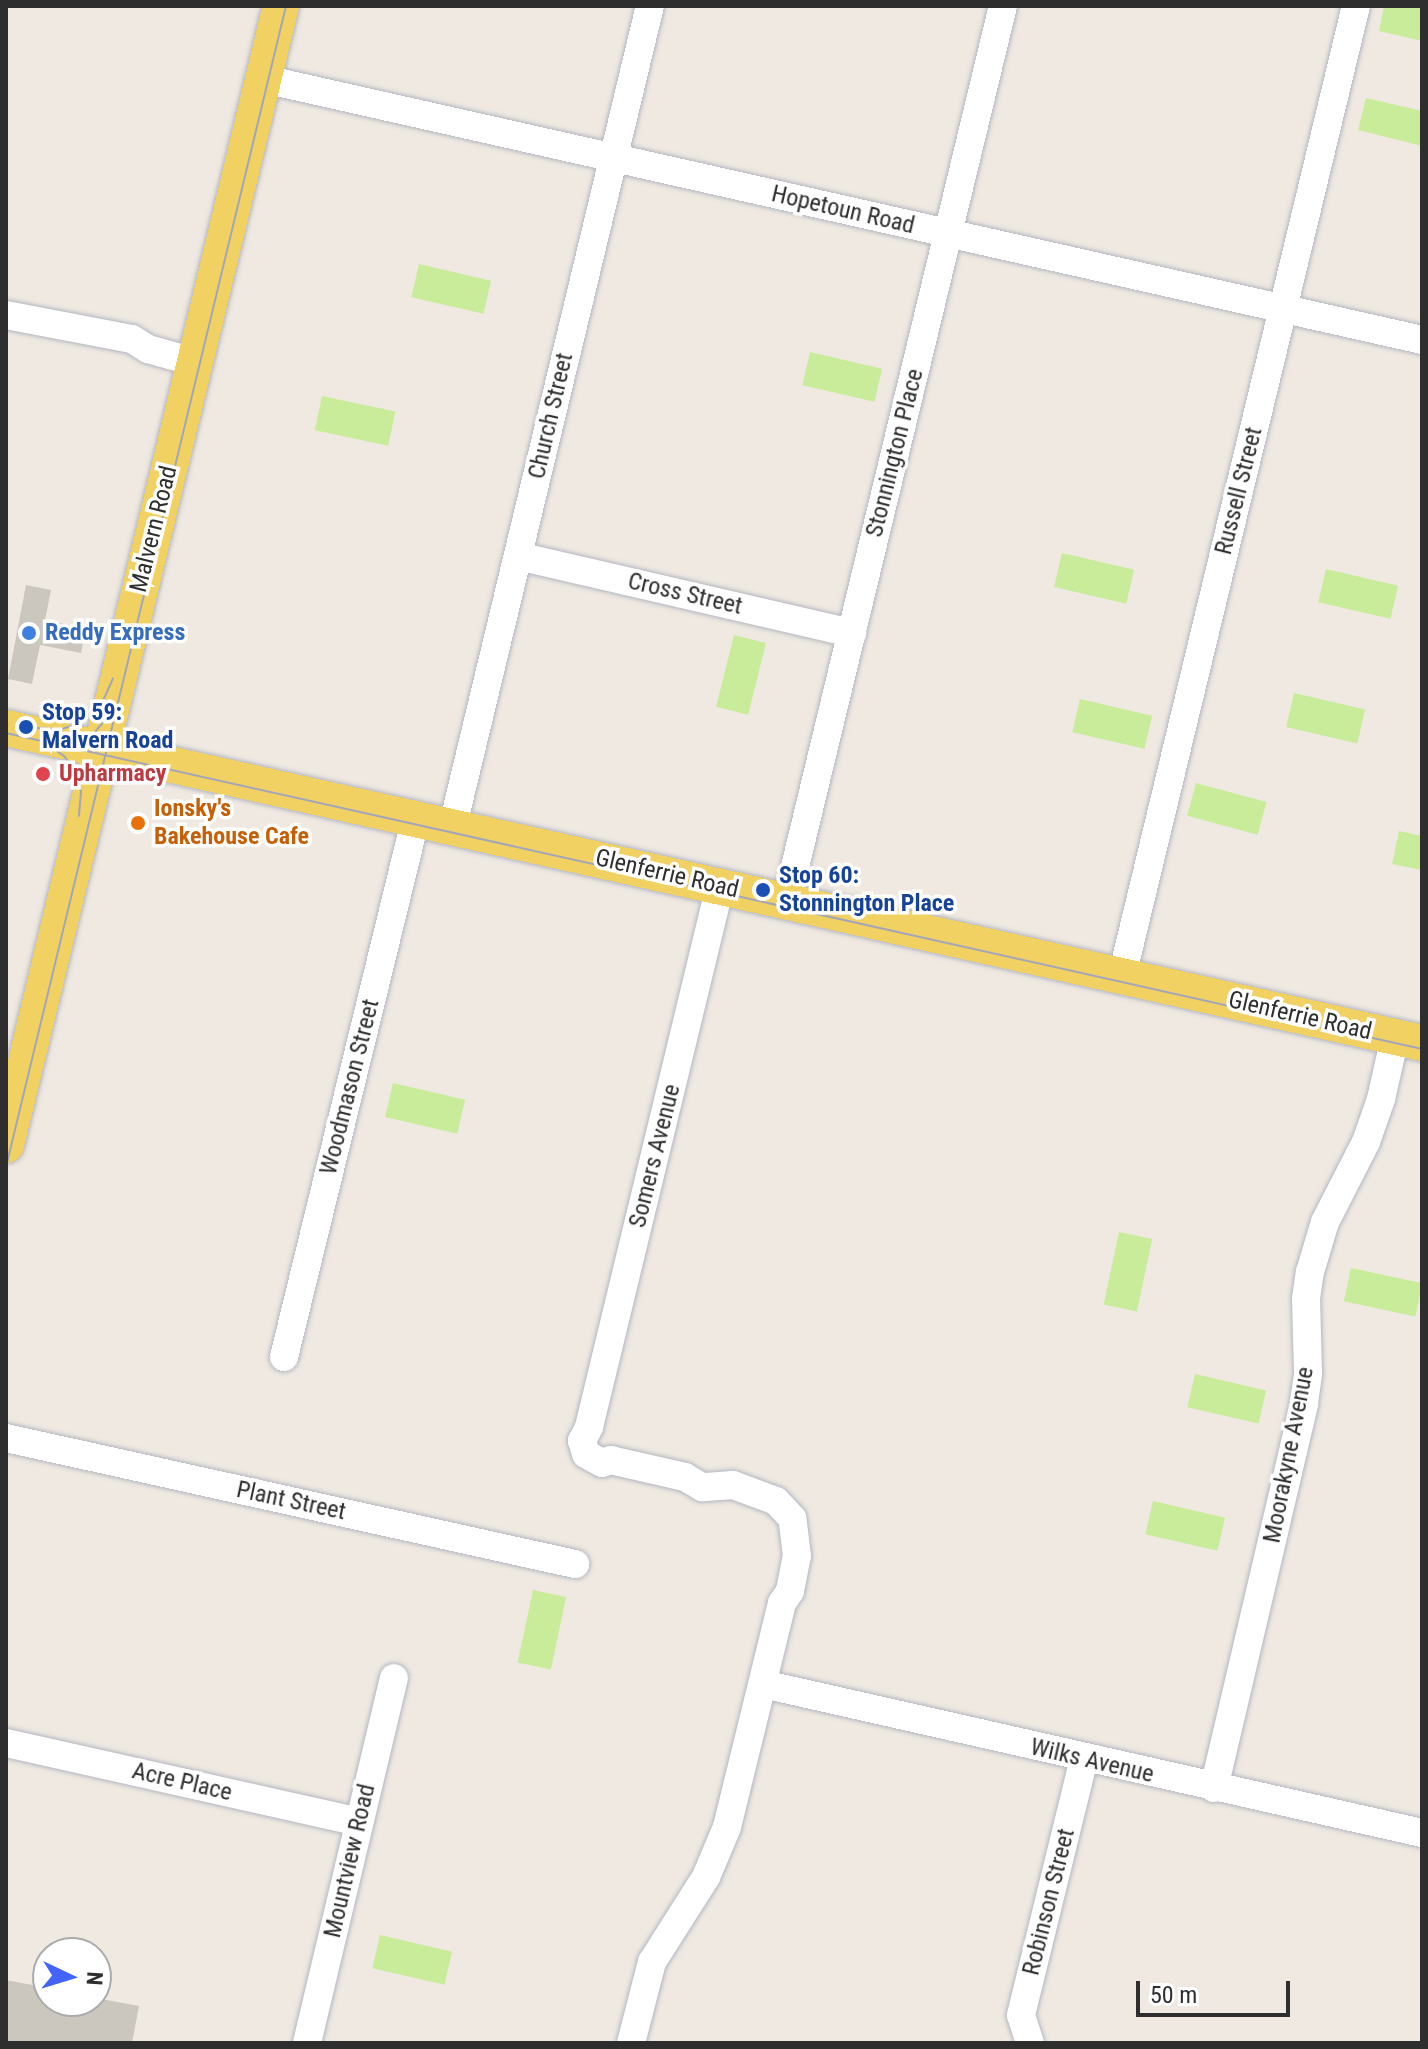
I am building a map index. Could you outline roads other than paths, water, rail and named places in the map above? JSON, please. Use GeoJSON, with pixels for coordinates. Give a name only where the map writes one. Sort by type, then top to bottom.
{"type":"FeatureCollection","features":[{"type":"Feature","properties":{"kind":"main road","name":"Malvern Road"},"geometry":{"type":"LineString","coordinates":[[6,1145],[281,6]]}},
{"type":"Feature","properties":{"kind":"main road","name":"Glenferrie Road"},"geometry":{"type":"LineString","coordinates":[[6,728],[453,825],[1408,1040]]}},
{"type":"Feature","properties":{"kind":"street","name":"Church Street"},"geometry":{"type":"LineString","coordinates":[[453,825],[650,6]]}},
{"type":"Feature","properties":{"kind":"street","name":"Stonnington Place"},"geometry":{"type":"LineString","coordinates":[[787,900],[1003,6]]}},
{"type":"Feature","properties":{"kind":"street","name":"Russell Street"},"geometry":{"type":"LineString","coordinates":[[1122,976],[1356,6]]}},
{"type":"Feature","properties":{"kind":"street","name":"Hopetoun Road"},"geometry":{"type":"LineString","coordinates":[[264,79],[1422,340]]}},
{"type":"Feature","properties":{"kind":"street"},"geometry":{"type":"LineString","coordinates":[[6,315],[132,339],[148,349],[197,352]]}},
{"type":"Feature","properties":{"kind":"street","name":"Cross Street"},"geometry":{"type":"LineString","coordinates":[[518,556],[852,633]]}},
{"type":"Feature","properties":{"kind":"street","name":"Woodmason Street"},"geometry":{"type":"LineString","coordinates":[[284,1357],[416,817]]}},
{"type":"Feature","properties":{"kind":"street","name":"Somers Avenue"},"geometry":{"type":"LineString","coordinates":[[631,2043],[652,1962],[716,1856],[782,1603],[779,1588],[786,1556],[795,1541],[792,1518],[768,1497],[733,1485],[702,1487],[685,1477],[611,1460],[602,1463],[586,1454],[582,1441],[589,1427],[720,886]]}},
{"type":"Feature","properties":{"kind":"street","name":"Moorakyne Avenue"},"geometry":{"type":"LineString","coordinates":[[1214,1788],[1304,1403],[1308,1373],[1310,1272],[1325,1222],[1366,1142],[1408,1040]]}},
{"type":"Feature","properties":{"kind":"street","name":"Plant Street"},"geometry":{"type":"LineString","coordinates":[[6,1438],[575,1564]]}},
{"type":"Feature","properties":{"kind":"street","name":"Mountview Road"},"geometry":{"type":"LineString","coordinates":[[307,2043],[394,1678]]}},
{"type":"Feature","properties":{"kind":"street","name":"Wilks Avenue"},"geometry":{"type":"LineString","coordinates":[[763,1684],[1422,1833]]}},
{"type":"Feature","properties":{"kind":"street","name":"Acre Place"},"geometry":{"type":"LineString","coordinates":[[6,1743],[359,1822]]}},
{"type":"Feature","properties":{"kind":"street","name":"Robinson Street"},"geometry":{"type":"LineString","coordinates":[[1030,2043],[1021,2015],[1084,1759]]}},
{"type":"Feature","properties":{"kind":"tram line"},"geometry":{"type":"LineString","coordinates":[[6,1167],[286,6]]}},
{"type":"Feature","properties":{"kind":"tram line"},"geometry":{"type":"LineString","coordinates":[[32,728],[62,729],[79,723],[102,703],[113,678]]}},
{"type":"Feature","properties":{"kind":"tram line"},"geometry":{"type":"LineString","coordinates":[[63,742],[94,733],[112,712]]}},
{"type":"Feature","properties":{"kind":"tram line"},"geometry":{"type":"LineString","coordinates":[[6,733],[1422,1049]]}},
{"type":"Feature","properties":{"kind":"tram line"},"geometry":{"type":"LineString","coordinates":[[50,746],[65,757],[76,773],[81,792],[79,816]]}},
{"type":"Feature","properties":{"kind":"place","name":"Reddy Express"},"geometry":{"type":"Point","coordinates":[29,633]}},
{"type":"Feature","properties":{"kind":"place","name":"Stop 59: Malvern Road"},"geometry":{"type":"Point","coordinates":[26,727]}},
{"type":"Feature","properties":{"kind":"place","name":"Upharmacy"},"geometry":{"type":"Point","coordinates":[43,774]}},
{"type":"Feature","properties":{"kind":"place","name":"Ionsky's Bakehouse Cafe"},"geometry":{"type":"Point","coordinates":[138,823]}},
{"type":"Feature","properties":{"kind":"place","name":"Stop 60: Stonnington Place"},"geometry":{"type":"Point","coordinates":[763,890]}}]}
